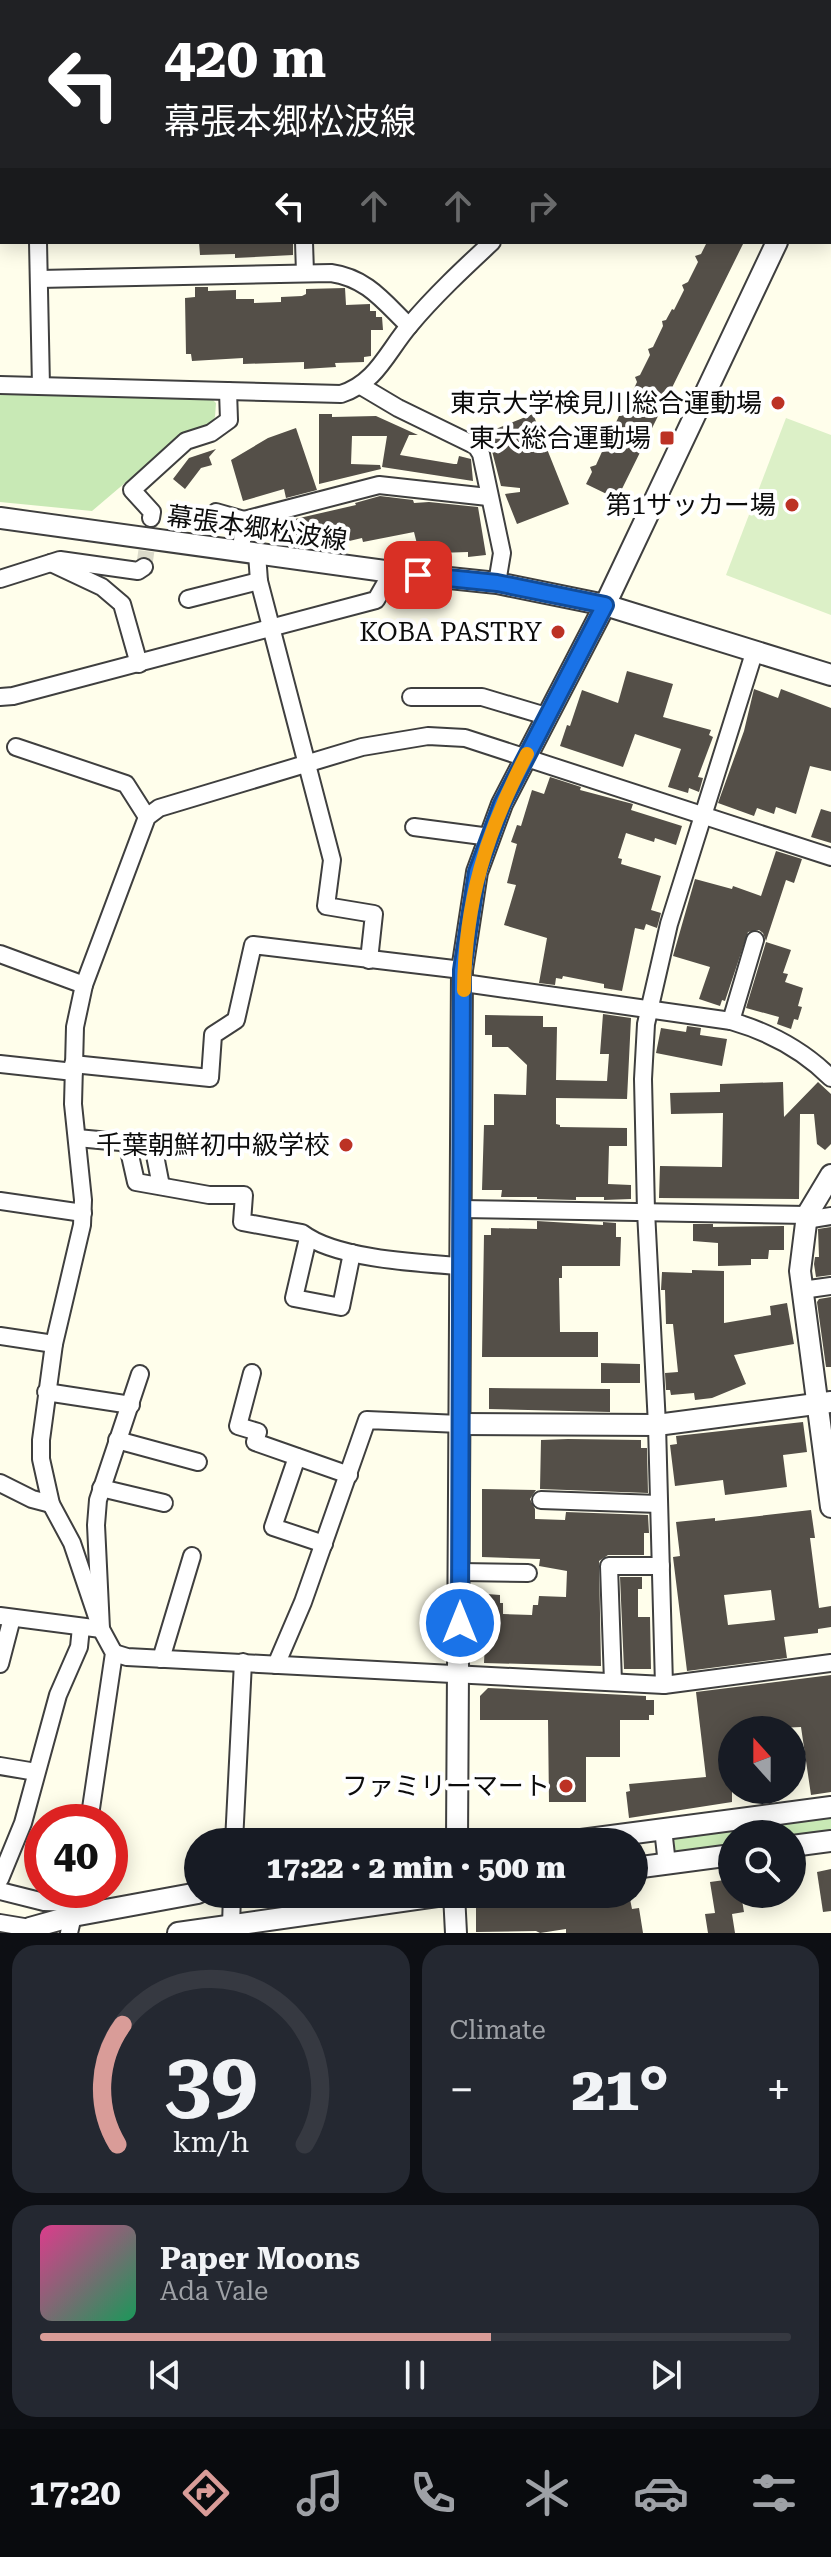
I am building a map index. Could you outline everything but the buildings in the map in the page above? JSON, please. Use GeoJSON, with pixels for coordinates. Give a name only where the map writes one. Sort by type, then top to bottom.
{"type":"FeatureCollection","features":[{"type":"Feature","properties":{"kind":"street"},"geometry":{"type":"LineString","coordinates":[[38,244],[41,386]]}},
{"type":"Feature","properties":{"kind":"street"},"geometry":{"type":"LineString","coordinates":[[304,244],[305,273]]}},
{"type":"Feature","properties":{"kind":"street"},"geometry":{"type":"LineString","coordinates":[[457,1828],[463,976],[477,872],[502,804],[605,605],[776,244]]}},
{"type":"Feature","properties":{"kind":"street"},"geometry":{"type":"LineString","coordinates":[[0,385],[341,394],[361,386],[378,370],[409,326],[482,245]]}},
{"type":"Feature","properties":{"kind":"street"},"geometry":{"type":"LineString","coordinates":[[39,279],[305,273],[350,275],[368,286],[409,326]]}},
{"type":"Feature","properties":{"kind":"street"},"geometry":{"type":"LineString","coordinates":[[361,386],[476,446],[481,454],[502,553],[497,583]]}},
{"type":"Feature","properties":{"kind":"street"},"geometry":{"type":"LineString","coordinates":[[151,518],[152,512],[132,490],[186,441],[211,433],[229,420],[228,391]]}},
{"type":"Feature","properties":{"kind":"street"},"geometry":{"type":"LineString","coordinates":[[216,512],[244,520],[379,485],[488,497]]}},
{"type":"Feature","properties":{"kind":"street","name":"幕張本郷松波線"},"geometry":{"type":"LineString","coordinates":[[0,518],[392,572],[497,583],[605,605],[831,675]]}},
{"type":"Feature","properties":{"kind":"street"},"geometry":{"type":"LineString","coordinates":[[244,520],[249,553],[272,627],[332,860],[326,906],[374,914],[369,960]]}},
{"type":"Feature","properties":{"kind":"street"},"geometry":{"type":"LineString","coordinates":[[0,579],[60,560],[138,571],[144,567]]}},
{"type":"Feature","properties":{"kind":"street"},"geometry":{"type":"LineString","coordinates":[[51,563],[102,587],[122,604],[139,664]]}},
{"type":"Feature","properties":{"kind":"street"},"geometry":{"type":"LineString","coordinates":[[0,697],[139,664],[376,600],[392,572]]}},
{"type":"Feature","properties":{"kind":"street"},"geometry":{"type":"LineString","coordinates":[[188,599],[259,581]]}},
{"type":"Feature","properties":{"kind":"street"},"geometry":{"type":"LineString","coordinates":[[664,1685],[657,1425],[646,1211],[643,1079],[648,1008],[669,924],[755,650]]}},
{"type":"Feature","properties":{"kind":"street"},"geometry":{"type":"LineString","coordinates":[[411,697],[482,697],[546,716]]}},
{"type":"Feature","properties":{"kind":"street"},"geometry":{"type":"LineString","coordinates":[[92,1804],[114,1653],[101,1629],[72,1543],[51,1504],[41,1459],[46,1392],[54,1344],[83,1213],[73,1104],[75,1027],[84,985],[147,817],[159,808],[362,747],[428,736],[465,738],[831,857]]}},
{"type":"Feature","properties":{"kind":"street"},"geometry":{"type":"LineString","coordinates":[[16,747],[126,784],[147,817]]}},
{"type":"Feature","properties":{"kind":"street"},"geometry":{"type":"LineString","coordinates":[[414,827],[490,837]]}},
{"type":"Feature","properties":{"kind":"street"},"geometry":{"type":"LineString","coordinates":[[731,1021],[755,940]]}},
{"type":"Feature","properties":{"kind":"street"},"geometry":{"type":"LineString","coordinates":[[0,1064],[210,1078],[213,1035],[236,1020],[253,945],[369,960],[731,1021],[749,1026],[800,1051],[831,1078]]}},
{"type":"Feature","properties":{"kind":"street"},"geometry":{"type":"LineString","coordinates":[[0,954],[84,985]]}},
{"type":"Feature","properties":{"kind":"street"},"geometry":{"type":"LineString","coordinates":[[77,1138],[175,1147]]}},
{"type":"Feature","properties":{"kind":"street"},"geometry":{"type":"LineString","coordinates":[[127,1142],[136,1182],[209,1195],[244,1195],[242,1222],[302,1233],[308,1238],[352,1253],[392,1261],[460,1266]]}},
{"type":"Feature","properties":{"kind":"street"},"geometry":{"type":"LineString","coordinates":[[153,1145],[161,1186]]}},
{"type":"Feature","properties":{"kind":"street"},"geometry":{"type":"LineString","coordinates":[[831,1175],[806,1217],[800,1271],[824,1403],[831,1507]]}},
{"type":"Feature","properties":{"kind":"street"},"geometry":{"type":"LineString","coordinates":[[0,1201],[83,1213]]}},
{"type":"Feature","properties":{"kind":"street"},"geometry":{"type":"LineString","coordinates":[[461,1209],[831,1216]]}},
{"type":"Feature","properties":{"kind":"street"},"geometry":{"type":"LineString","coordinates":[[308,1238],[294,1298],[341,1307],[352,1253]]}},
{"type":"Feature","properties":{"kind":"street"},"geometry":{"type":"LineString","coordinates":[[802,1290],[831,1286]]}},
{"type":"Feature","properties":{"kind":"street"},"geometry":{"type":"LineString","coordinates":[[0,1336],[54,1344]]}},
{"type":"Feature","properties":{"kind":"street"},"geometry":{"type":"LineString","coordinates":[[252,1373],[238,1426],[258,1432],[255,1442],[349,1475]]}},
{"type":"Feature","properties":{"kind":"street"},"geometry":{"type":"LineString","coordinates":[[101,1629],[96,1525],[101,1488],[140,1374]]}},
{"type":"Feature","properties":{"kind":"street"},"geometry":{"type":"LineString","coordinates":[[46,1392],[131,1405]]}},
{"type":"Feature","properties":{"kind":"street"},"geometry":{"type":"LineString","coordinates":[[276,1665],[303,1602],[367,1420],[657,1425],[824,1403]]}},
{"type":"Feature","properties":{"kind":"street"},"geometry":{"type":"LineString","coordinates":[[117,1440],[198,1462]]}},
{"type":"Feature","properties":{"kind":"street"},"geometry":{"type":"LineString","coordinates":[[297,1457],[273,1527],[324,1544]]}},
{"type":"Feature","properties":{"kind":"street"},"geometry":{"type":"LineString","coordinates":[[0,1483],[32,1499],[51,1504]]}},
{"type":"Feature","properties":{"kind":"street"},"geometry":{"type":"LineString","coordinates":[[101,1488],[164,1503]]}},
{"type":"Feature","properties":{"kind":"street"},"geometry":{"type":"LineString","coordinates":[[541,1500],[659,1504]]}},
{"type":"Feature","properties":{"kind":"street"},"geometry":{"type":"LineString","coordinates":[[161,1659],[192,1556]]}},
{"type":"Feature","properties":{"kind":"street"},"geometry":{"type":"LineString","coordinates":[[613,1682],[609,1566],[661,1566]]}},
{"type":"Feature","properties":{"kind":"street"},"geometry":{"type":"LineString","coordinates":[[460,1572],[528,1573]]}},
{"type":"Feature","properties":{"kind":"street"},"geometry":{"type":"LineString","coordinates":[[0,1664],[6,1617],[101,1629]]}},
{"type":"Feature","properties":{"kind":"street"},"geometry":{"type":"LineString","coordinates":[[0,1879],[23,1823],[58,1695],[79,1647],[81,1627]]}},
{"type":"Feature","properties":{"kind":"street"},"geometry":{"type":"LineString","coordinates":[[114,1653],[161,1659],[664,1685],[831,1663]]}},
{"type":"Feature","properties":{"kind":"street"},"geometry":{"type":"LineString","coordinates":[[235,1828],[243,1662]]}},
{"type":"Feature","properties":{"kind":"street"},"geometry":{"type":"LineString","coordinates":[[0,1766],[36,1772]]}},
{"type":"Feature","properties":{"kind":"street"},"geometry":{"type":"LineString","coordinates":[[648,1831],[831,1807]]}},
{"type":"Feature","properties":{"kind":"street"},"geometry":{"type":"LineString","coordinates":[[663,1829],[667,1864]]}},
{"type":"Feature","properties":{"kind":"street"},"geometry":{"type":"LineString","coordinates":[[806,1844],[831,1841]]}},
{"type":"Feature","properties":{"kind":"street"},"geometry":{"type":"LineString","coordinates":[[648,1866],[718,1857]]}},
{"type":"Feature","properties":{"kind":"street"},"geometry":{"type":"LineString","coordinates":[[0,1891],[74,1911]]}},
{"type":"Feature","properties":{"kind":"street"},"geometry":{"type":"LineString","coordinates":[[0,1923],[37,1930],[74,1911],[184,1895]]}},
{"type":"Feature","properties":{"kind":"street"},"geometry":{"type":"LineString","coordinates":[[231,1926],[232,1908]]}},
{"type":"Feature","properties":{"kind":"street"},"geometry":{"type":"LineString","coordinates":[[178,1933],[380,1908]]}},
{"type":"Feature","properties":{"kind":"street"},"geometry":{"type":"LineString","coordinates":[[449,1933],[453,1908]]}},
{"type":"Feature","properties":{"kind":"street"},"geometry":{"type":"LineString","coordinates":[[455,1908],[456,1933]]}},
{"type":"Feature","properties":{"kind":"street"},"geometry":{"type":"LineString","coordinates":[[457,1908],[467,1933]]}},
{"type":"Feature","properties":{"kind":"green space"},"geometry":{"type":"Polygon","coordinates":[[[0,392],[211,398],[216,403],[215,417],[209,426],[179,437],[92,511],[0,502],[0,392]]]}},
{"type":"Feature","properties":{"kind":"green space","name":"第1サッカー場"},"geometry":{"type":"Polygon","coordinates":[[[786,418],[831,435],[831,615],[726,575],[786,418]]]}},
{"type":"Feature","properties":{"kind":"green space"},"geometry":{"type":"Polygon","coordinates":[[[831,1812],[831,1835],[806,1839],[806,1820],[781,1820],[831,1812]]]}},
{"type":"Feature","properties":{"kind":"green space"},"geometry":{"type":"Polygon","coordinates":[[[718,1830],[718,1851],[683,1855],[675,1852],[674,1837],[718,1830]]]}},
{"type":"Feature","properties":{"kind":"tunnel"},"geometry":{"type":"LineString","coordinates":[[144,567],[150,527]]}},
{"type":"Feature","properties":{"kind":"slow traffic"},"geometry":{"type":"LineString","coordinates":[[464,990],[462,970],[477,872],[502,804],[527,754]]}},
{"type":"Feature","properties":{"kind":"place","name":"東京大学検見川総合運動場"},"geometry":{"type":"Point","coordinates":[778,403]}},
{"type":"Feature","properties":{"kind":"place","name":"東大総合運動場"},"geometry":{"type":"Point","coordinates":[667,438]}},
{"type":"Feature","properties":{"kind":"place","name":"第1サッカー場"},"geometry":{"type":"Point","coordinates":[792,505]}},
{"type":"Feature","properties":{"kind":"place","name":"KOBA PASTRY"},"geometry":{"type":"Point","coordinates":[558,632]}},
{"type":"Feature","properties":{"kind":"place","name":"千葉朝鮮初中級学校"},"geometry":{"type":"Point","coordinates":[346,1145]}},
{"type":"Feature","properties":{"kind":"place","name":"ファミリーマート"},"geometry":{"type":"Point","coordinates":[566,1786]}},
{"type":"Feature","properties":{"kind":"route"},"geometry":{"type":"LineString","coordinates":[[418,575],[497,583],[605,605],[502,804],[477,872],[466,934],[462,970],[460,1623]]}}]}
